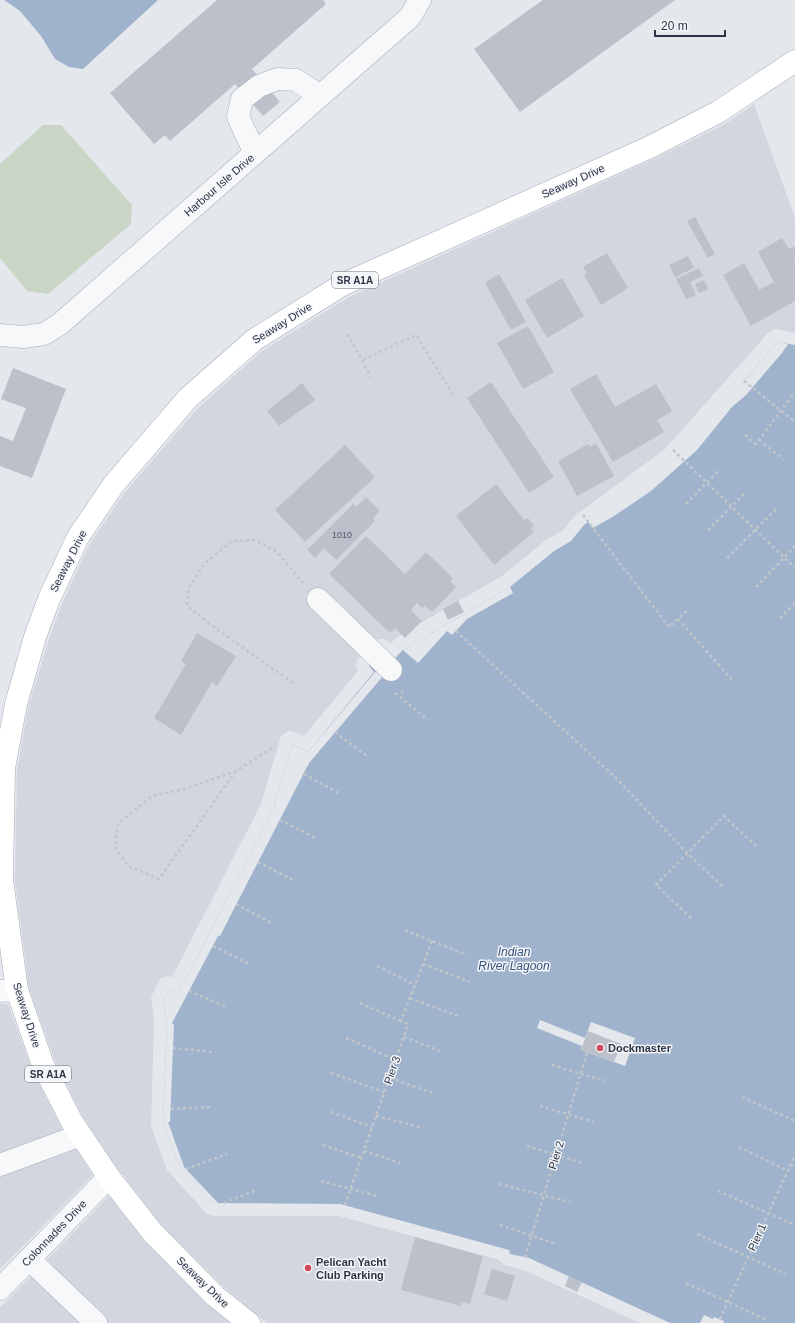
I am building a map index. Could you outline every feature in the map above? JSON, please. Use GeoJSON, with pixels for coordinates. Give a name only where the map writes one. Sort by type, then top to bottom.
{"type":"FeatureCollection","features":[{"type":"Feature","properties":{"kind":"main road","name":"Seaway Drive"},"geometry":{"type":"LineString","coordinates":[[249,1323],[215,1296],[153,1233],[109,1177],[72,1122],[8,991],[2,880],[4,742],[35,637],[49,600],[78,537],[114,484],[188,398],[254,340],[342,285],[650,147],[718,112],[795,61]]}},
{"type":"Feature","properties":{"kind":"street","name":"Harbour Isle Drive"},"geometry":{"type":"LineString","coordinates":[[0,334],[23,337],[44,334],[60,324],[410,17],[420,0]]}},
{"type":"Feature","properties":{"kind":"street"},"geometry":{"type":"LineString","coordinates":[[255,153],[238,117],[242,99],[259,86],[277,79],[296,80],[320,96]]}},
{"type":"Feature","properties":{"kind":"street"},"geometry":{"type":"LineString","coordinates":[[318,599],[391,680]]}},
{"type":"Feature","properties":{"kind":"street"},"geometry":{"type":"LineString","coordinates":[[0,1165],[81,1135]]}},
{"type":"Feature","properties":{"kind":"street","name":"Colonnades Drive"},"geometry":{"type":"LineString","coordinates":[[0,1289],[109,1177]]}},
{"type":"Feature","properties":{"kind":"street"},"geometry":{"type":"LineString","coordinates":[[29,1259],[96,1323]]}},
{"type":"Feature","properties":{"kind":"path"},"geometry":{"type":"LineString","coordinates":[[348,334],[363,360],[371,378]]}},
{"type":"Feature","properties":{"kind":"path"},"geometry":{"type":"LineString","coordinates":[[363,360],[416,335],[454,396]]}},
{"type":"Feature","properties":{"kind":"path"},"geometry":{"type":"LineString","coordinates":[[744,381],[795,422]]}},
{"type":"Feature","properties":{"kind":"path"},"geometry":{"type":"LineString","coordinates":[[745,435],[756,444],[794,394]]}},
{"type":"Feature","properties":{"kind":"path"},"geometry":{"type":"LineString","coordinates":[[759,440],[783,459]]}},
{"type":"Feature","properties":{"kind":"path"},"geometry":{"type":"LineString","coordinates":[[672,450],[795,568]]}},
{"type":"Feature","properties":{"kind":"path"},"geometry":{"type":"LineString","coordinates":[[686,504],[720,469]]}},
{"type":"Feature","properties":{"kind":"path"},"geometry":{"type":"LineString","coordinates":[[708,530],[745,493]]}},
{"type":"Feature","properties":{"kind":"path"},"geometry":{"type":"LineString","coordinates":[[727,558],[776,509]]}},
{"type":"Feature","properties":{"kind":"path"},"geometry":{"type":"LineString","coordinates":[[583,515],[669,628],[688,610]]}},
{"type":"Feature","properties":{"kind":"path"},"geometry":{"type":"LineString","coordinates":[[293,683],[187,606],[189,587],[204,564],[232,541],[255,540],[276,551],[318,599]]}},
{"type":"Feature","properties":{"kind":"path"},"geometry":{"type":"LineString","coordinates":[[756,587],[795,546]]}},
{"type":"Feature","properties":{"kind":"path"},"geometry":{"type":"LineString","coordinates":[[780,618],[795,603]]}},
{"type":"Feature","properties":{"kind":"path"},"geometry":{"type":"LineString","coordinates":[[678,619],[733,681]]}},
{"type":"Feature","properties":{"kind":"path"},"geometry":{"type":"LineString","coordinates":[[456,631],[614,776],[724,888]]}},
{"type":"Feature","properties":{"kind":"path"},"geometry":{"type":"LineString","coordinates":[[391,680],[428,720]]}},
{"type":"Feature","properties":{"kind":"path"},"geometry":{"type":"LineString","coordinates":[[335,732],[366,756]]}},
{"type":"Feature","properties":{"kind":"path"},"geometry":{"type":"LineString","coordinates":[[236,771],[159,879],[128,866],[114,847],[118,824],[152,796],[185,789],[236,771],[275,746]]}},
{"type":"Feature","properties":{"kind":"path"},"geometry":{"type":"LineString","coordinates":[[304,774],[338,793]]}},
{"type":"Feature","properties":{"kind":"path"},"geometry":{"type":"LineString","coordinates":[[691,918],[656,885],[724,816],[757,848]]}},
{"type":"Feature","properties":{"kind":"path"},"geometry":{"type":"LineString","coordinates":[[280,820],[316,838]]}},
{"type":"Feature","properties":{"kind":"path"},"geometry":{"type":"LineString","coordinates":[[258,862],[293,880]]}},
{"type":"Feature","properties":{"kind":"path"},"geometry":{"type":"LineString","coordinates":[[236,904],[271,923]]}},
{"type":"Feature","properties":{"kind":"path"},"geometry":{"type":"LineString","coordinates":[[405,930],[467,955]]}},
{"type":"Feature","properties":{"kind":"path"},"geometry":{"type":"LineString","coordinates":[[360,1003],[401,1021],[432,941]]}},
{"type":"Feature","properties":{"kind":"path"},"geometry":{"type":"LineString","coordinates":[[213,946],[249,964]]}},
{"type":"Feature","properties":{"kind":"path"},"geometry":{"type":"LineString","coordinates":[[423,964],[470,982]]}},
{"type":"Feature","properties":{"kind":"path"},"geometry":{"type":"LineString","coordinates":[[377,966],[415,985]]}},
{"type":"Feature","properties":{"kind":"path"},"geometry":{"type":"LineString","coordinates":[[188,992],[227,1007]]}},
{"type":"Feature","properties":{"kind":"path"},"geometry":{"type":"LineString","coordinates":[[410,998],[458,1016]]}},
{"type":"Feature","properties":{"kind":"path","name":"Pier 3"},"geometry":{"type":"LineString","coordinates":[[345,1205],[408,1024],[401,1021]]}},
{"type":"Feature","properties":{"kind":"path"},"geometry":{"type":"LineString","coordinates":[[404,1037],[440,1051]]}},
{"type":"Feature","properties":{"kind":"path"},"geometry":{"type":"LineString","coordinates":[[346,1038],[396,1060]]}},
{"type":"Feature","properties":{"kind":"path"},"geometry":{"type":"LineString","coordinates":[[173,1048],[213,1052]]}},
{"type":"Feature","properties":{"kind":"path","name":"Pier 2"},"geometry":{"type":"LineString","coordinates":[[525,1258],[587,1053]]}},
{"type":"Feature","properties":{"kind":"path"},"geometry":{"type":"LineString","coordinates":[[552,1065],[605,1081]]}},
{"type":"Feature","properties":{"kind":"path"},"geometry":{"type":"LineString","coordinates":[[331,1072],[384,1092]]}},
{"type":"Feature","properties":{"kind":"path"},"geometry":{"type":"LineString","coordinates":[[390,1078],[433,1093]]}},
{"type":"Feature","properties":{"kind":"path"},"geometry":{"type":"LineString","coordinates":[[742,1097],[795,1121]]}},
{"type":"Feature","properties":{"kind":"path"},"geometry":{"type":"LineString","coordinates":[[540,1106],[594,1122]]}},
{"type":"Feature","properties":{"kind":"path"},"geometry":{"type":"LineString","coordinates":[[171,1109],[210,1107]]}},
{"type":"Feature","properties":{"kind":"path"},"geometry":{"type":"LineString","coordinates":[[331,1112],[372,1127]]}},
{"type":"Feature","properties":{"kind":"path"},"geometry":{"type":"LineString","coordinates":[[376,1116],[420,1127]]}},
{"type":"Feature","properties":{"kind":"path"},"geometry":{"type":"LineString","coordinates":[[323,1146],[361,1158]]}},
{"type":"Feature","properties":{"kind":"path"},"geometry":{"type":"LineString","coordinates":[[527,1146],[582,1163]]}},
{"type":"Feature","properties":{"kind":"path"},"geometry":{"type":"LineString","coordinates":[[739,1148],[788,1171]]}},
{"type":"Feature","properties":{"kind":"path"},"geometry":{"type":"LineString","coordinates":[[364,1151],[400,1162]]}},
{"type":"Feature","properties":{"kind":"path"},"geometry":{"type":"LineString","coordinates":[[186,1170],[226,1154]]}},
{"type":"Feature","properties":{"kind":"path","name":"Pier 1"},"geometry":{"type":"LineString","coordinates":[[720,1319],[795,1155]]}},
{"type":"Feature","properties":{"kind":"path"},"geometry":{"type":"LineString","coordinates":[[790,1165],[795,1167]]}},
{"type":"Feature","properties":{"kind":"path"},"geometry":{"type":"LineString","coordinates":[[321,1181],[378,1196]]}},
{"type":"Feature","properties":{"kind":"path"},"geometry":{"type":"LineString","coordinates":[[499,1184],[570,1202]]}},
{"type":"Feature","properties":{"kind":"path"},"geometry":{"type":"LineString","coordinates":[[224,1203],[257,1190]]}},
{"type":"Feature","properties":{"kind":"path"},"geometry":{"type":"LineString","coordinates":[[718,1191],[769,1212],[795,1225]]}},
{"type":"Feature","properties":{"kind":"path"},"geometry":{"type":"LineString","coordinates":[[500,1226],[556,1244]]}},
{"type":"Feature","properties":{"kind":"path"},"geometry":{"type":"LineString","coordinates":[[697,1234],[749,1256],[786,1274]]}},
{"type":"Feature","properties":{"kind":"path"},"geometry":{"type":"LineString","coordinates":[[686,1283],[767,1320]]}},
{"type":"Feature","properties":{"kind":"shaded area"},"geometry":{"type":"Polygon","coordinates":[[[754,104],[795,218],[795,333],[775,329],[768,333],[665,449],[576,515],[562,531],[546,540],[502,576],[424,621],[391,643],[383,639],[373,642],[357,660],[356,667],[358,671],[304,736],[288,731],[281,736],[261,804],[172,977],[166,976],[160,979],[151,997],[154,1021],[151,1126],[167,1170],[207,1214],[215,1216],[339,1216],[499,1260],[504,1265],[526,1271],[640,1323],[267,1323],[223,1286],[162,1226],[126,1179],[127,1178],[118,1170],[83,1117],[55,1061],[29,989],[15,881],[17,770],[28,709],[48,642],[61,606],[89,545],[125,492],[198,408],[262,351],[349,297],[656,158],[725,124],[754,104]]]}},
{"type":"Feature","properties":{"kind":"shaded area"},"geometry":{"type":"Polygon","coordinates":[[[0,1004],[8,1004],[32,1070],[61,1127],[93,1175],[0,1269],[0,1004]]]}},
{"type":"Feature","properties":{"kind":"shaded area"},"geometry":{"type":"Polygon","coordinates":[[[109,1196],[145,1242],[207,1304],[230,1323],[0,1323],[0,1308],[109,1196]]]}},
{"type":"Feature","properties":{"kind":"green space"},"geometry":{"type":"Polygon","coordinates":[[[43,125],[61,125],[132,205],[131,224],[48,294],[27,291],[0,258],[0,164],[43,125]]]}},
{"type":"Feature","properties":{"kind":"water"},"geometry":{"type":"Polygon","coordinates":[[[4,0],[158,0],[83,69],[69,67],[55,59],[41,36],[20,11],[4,0]]]}},
{"type":"Feature","properties":{"kind":"water","name":"Indian River Lagoon"},"geometry":{"type":"Polygon","coordinates":[[[778,342],[795,345],[795,1323],[670,1323],[529,1258],[510,1254],[509,1250],[340,1204],[213,1203],[180,1167],[163,1123],[167,1022],[163,1000],[169,989],[178,994],[273,810],[292,744],[308,752],[374,672],[369,666],[382,652],[392,661],[403,650],[510,587],[554,551],[571,541],[584,525],[675,459],[778,342]]]}},
{"type":"Feature","properties":{"kind":"pier"},"geometry":{"type":"Polygon","coordinates":[[[778,342],[788,344],[746,395],[732,407],[697,450],[651,491],[593,528],[588,522],[604,508],[673,458],[731,392],[744,381],[778,342]]]}},
{"type":"Feature","properties":{"kind":"pier"},"geometry":{"type":"Polygon","coordinates":[[[510,587],[513,593],[467,619],[452,635],[447,631],[418,663],[403,650],[510,587]]]}},
{"type":"Feature","properties":{"kind":"pier"},"geometry":{"type":"Polygon","coordinates":[[[376,671],[383,676],[309,763],[220,936],[218,936],[172,1023],[174,1025],[170,1122],[168,1122],[184,1167],[218,1203],[213,1203],[180,1167],[163,1123],[167,1022],[163,1000],[169,989],[178,994],[273,810],[292,744],[308,752],[376,671]]]}},
{"type":"Feature","properties":{"kind":"pier"},"geometry":{"type":"Polygon","coordinates":[[[540,1020],[585,1038],[591,1022],[635,1038],[625,1066],[581,1050],[582,1046],[537,1028],[540,1020]]]}},
{"type":"Feature","properties":{"kind":"pier"},"geometry":{"type":"Polygon","coordinates":[[[704,1315],[713,1319],[714,1317],[724,1321],[723,1323],[700,1323],[704,1315]]]}},
{"type":"Feature","properties":{"kind":"building"},"geometry":{"type":"Polygon","coordinates":[[[217,0],[323,0],[326,4],[252,69],[280,102],[263,116],[235,84],[170,141],[165,135],[154,144],[110,93],[217,0]]]}},
{"type":"Feature","properties":{"kind":"building"},"geometry":{"type":"Polygon","coordinates":[[[543,0],[675,0],[520,112],[474,49],[543,0]]]}},
{"type":"Feature","properties":{"kind":"building"},"geometry":{"type":"Polygon","coordinates":[[[695,217],[715,254],[708,258],[687,221],[695,217]]]}},
{"type":"Feature","properties":{"kind":"building"},"geometry":{"type":"Polygon","coordinates":[[[782,238],[789,249],[795,246],[795,301],[751,326],[723,275],[744,263],[759,290],[774,282],[758,252],[782,238]]]}},
{"type":"Feature","properties":{"kind":"building"},"geometry":{"type":"Polygon","coordinates":[[[607,253],[628,288],[601,305],[584,275],[587,273],[583,267],[607,253]]]}},
{"type":"Feature","properties":{"kind":"building"},"geometry":{"type":"Polygon","coordinates":[[[688,256],[694,268],[675,277],[669,265],[688,256]]]}},
{"type":"Feature","properties":{"kind":"building"},"geometry":{"type":"Polygon","coordinates":[[[699,268],[703,276],[690,282],[696,295],[686,299],[676,279],[699,268]]]}},
{"type":"Feature","properties":{"kind":"building"},"geometry":{"type":"Polygon","coordinates":[[[499,274],[526,322],[511,330],[485,283],[499,274]]]}},
{"type":"Feature","properties":{"kind":"building"},"geometry":{"type":"Polygon","coordinates":[[[562,278],[584,316],[547,338],[525,300],[562,278]]]}},
{"type":"Feature","properties":{"kind":"building"},"geometry":{"type":"Polygon","coordinates":[[[704,280],[708,289],[699,293],[695,284],[704,280]]]}},
{"type":"Feature","properties":{"kind":"building"},"geometry":{"type":"Polygon","coordinates":[[[528,326],[554,372],[523,389],[497,343],[528,326]]]}},
{"type":"Feature","properties":{"kind":"building"},"geometry":{"type":"Polygon","coordinates":[[[13,368],[66,389],[32,478],[0,466],[0,436],[13,441],[26,408],[1,399],[13,368]]]}},
{"type":"Feature","properties":{"kind":"building"},"geometry":{"type":"Polygon","coordinates":[[[596,374],[615,407],[656,384],[672,411],[657,420],[664,432],[613,462],[570,389],[596,374]]]}},
{"type":"Feature","properties":{"kind":"building"},"geometry":{"type":"Polygon","coordinates":[[[491,382],[554,477],[529,493],[467,398],[491,382]]]}},
{"type":"Feature","properties":{"kind":"building"},"geometry":{"type":"Polygon","coordinates":[[[302,383],[315,400],[279,426],[267,411],[302,383]]]}},
{"type":"Feature","properties":{"kind":"building"},"geometry":{"type":"Polygon","coordinates":[[[596,443],[614,476],[577,496],[558,461],[588,444],[590,447],[596,443]]]}},
{"type":"Feature","properties":{"kind":"building"},"geometry":{"type":"Polygon","coordinates":[[[345,445],[375,477],[305,542],[275,510],[345,445]]]}},
{"type":"Feature","properties":{"kind":"building"},"geometry":{"type":"Polygon","coordinates":[[[496,484],[524,520],[528,518],[534,526],[531,529],[534,532],[494,565],[456,516],[496,484]]]}},
{"type":"Feature","properties":{"kind":"building"},"geometry":{"type":"Polygon","coordinates":[[[366,497],[380,511],[373,518],[375,521],[336,560],[324,548],[315,558],[307,550],[353,504],[356,507],[366,497]]]}},
{"type":"Feature","properties":{"kind":"building"},"geometry":{"type":"Polygon","coordinates":[[[366,536],[405,574],[426,552],[453,578],[450,581],[456,587],[432,612],[425,606],[422,608],[417,603],[411,610],[422,621],[405,638],[395,628],[390,633],[329,574],[366,536]]]}},
{"type":"Feature","properties":{"kind":"building"},"geometry":{"type":"Polygon","coordinates":[[[458,601],[464,612],[448,620],[443,609],[458,601]]]}},
{"type":"Feature","properties":{"kind":"building"},"geometry":{"type":"Polygon","coordinates":[[[197,633],[236,656],[217,686],[212,682],[181,735],[154,718],[186,664],[181,661],[197,633]]]}},
{"type":"Feature","properties":{"kind":"building","name":"Dockmaster"},"geometry":{"type":"Polygon","coordinates":[[[588,1031],[621,1044],[614,1062],[581,1050],[588,1031]]]}},
{"type":"Feature","properties":{"kind":"building"},"geometry":{"type":"Polygon","coordinates":[[[415,1237],[483,1256],[470,1304],[461,1302],[461,1306],[401,1290],[415,1237]]]}},
{"type":"Feature","properties":{"kind":"building"},"geometry":{"type":"Polygon","coordinates":[[[492,1269],[515,1276],[507,1301],[484,1294],[492,1269]]]}},
{"type":"Feature","properties":{"kind":"building"},"geometry":{"type":"Polygon","coordinates":[[[569,1276],[582,1282],[577,1292],[565,1286],[569,1276]]]}},
{"type":"Feature","properties":{"kind":"place","name":"Dockmaster"},"geometry":{"type":"Point","coordinates":[600,1048]}},
{"type":"Feature","properties":{"kind":"place","name":"Pelican Yacht Club Parking"},"geometry":{"type":"Point","coordinates":[308,1268]}}]}
